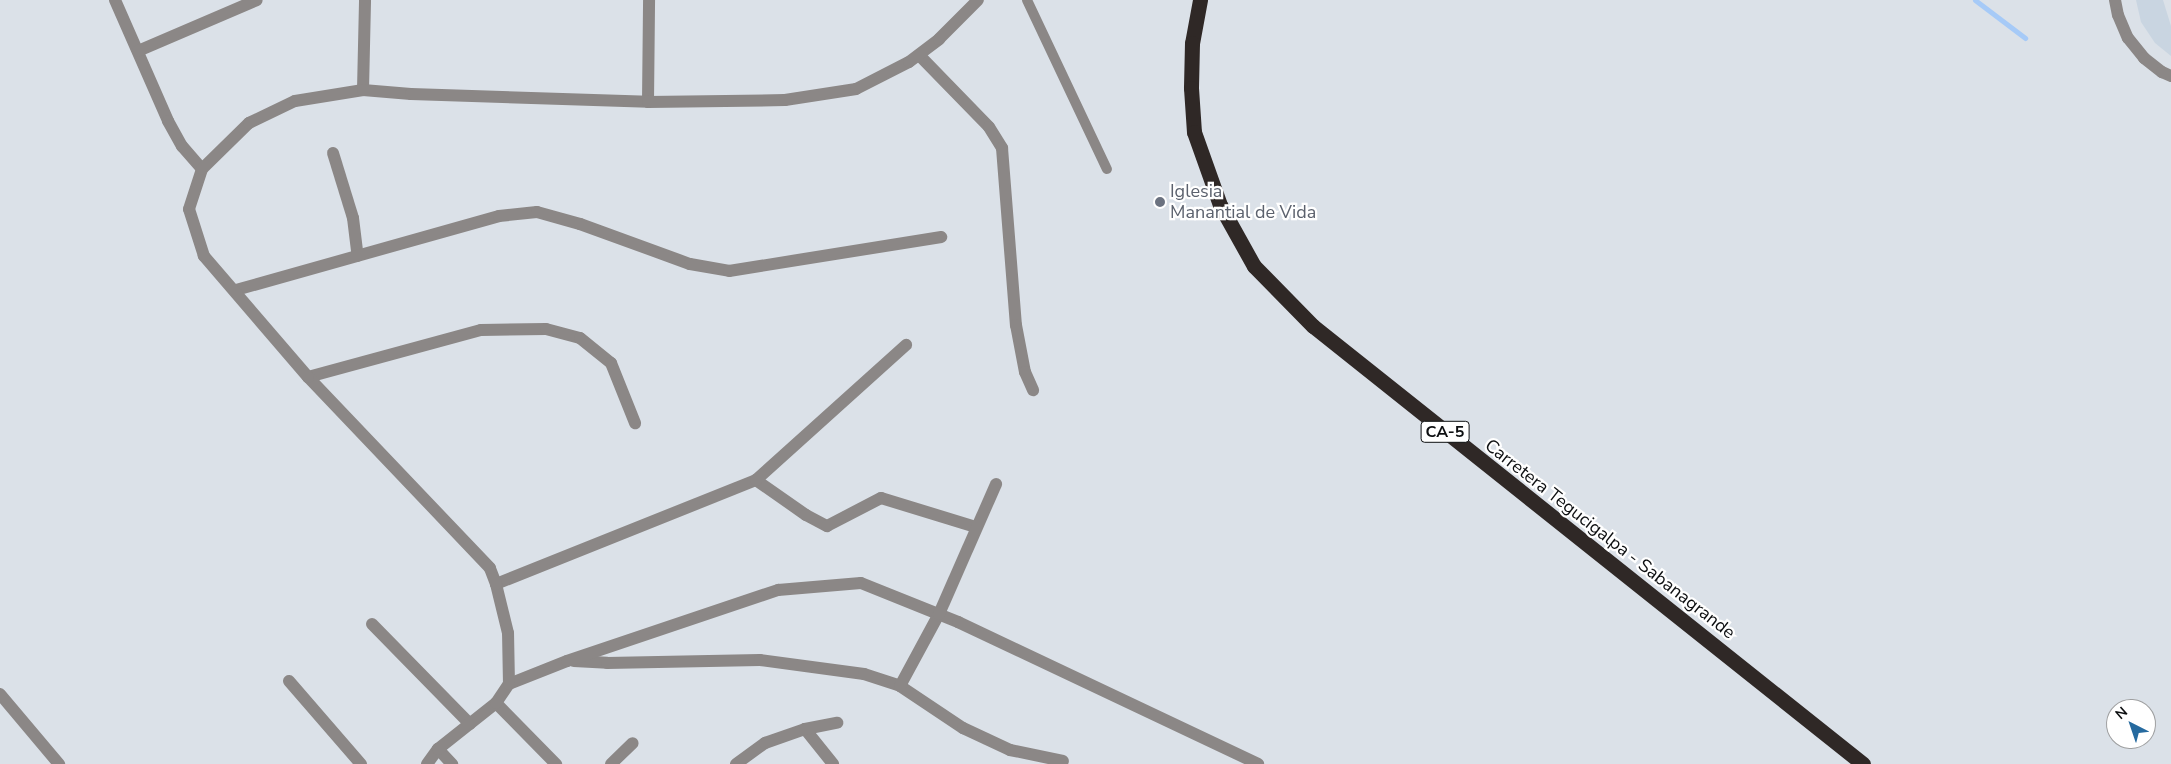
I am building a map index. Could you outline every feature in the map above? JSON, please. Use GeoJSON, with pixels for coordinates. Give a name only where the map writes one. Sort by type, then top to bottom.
{"type":"FeatureCollection","features":[{"type":"Feature","properties":{"kind":"highway","name":"Carretera Tegucigalpa - Sabanagrande"},"geometry":{"type":"LineString","coordinates":[[1200,0],[1192,43],[1191,88],[1194,132],[1220,205],[1254,266],[1320,331],[1863,764]]}},
{"type":"Feature","properties":{"kind":"street"},"geometry":{"type":"LineString","coordinates":[[116,0],[168,121],[182,146],[202,169]]}},
{"type":"Feature","properties":{"kind":"street"},"geometry":{"type":"LineString","coordinates":[[138,50],[257,0]]}},
{"type":"Feature","properties":{"kind":"street"},"geometry":{"type":"LineString","coordinates":[[363,90],[365,0]]}},
{"type":"Feature","properties":{"kind":"street"},"geometry":{"type":"LineString","coordinates":[[648,102],[649,0]]}},
{"type":"Feature","properties":{"kind":"street"},"geometry":{"type":"LineString","coordinates":[[509,684],[508,633],[496,584],[490,568],[462,536],[308,377],[236,290],[204,256],[189,209],[202,169],[249,123],[295,101],[363,90],[411,94],[648,102],[785,100],[856,89],[919,55],[939,39],[978,0]]}},
{"type":"Feature","properties":{"kind":"street"},"geometry":{"type":"LineString","coordinates":[[2115,0],[2118,15],[2128,38],[2144,58],[2162,72],[2171,76]]}},
{"type":"Feature","properties":{"kind":"street"},"geometry":{"type":"LineString","coordinates":[[919,55],[989,127],[1002,148],[1016,324],[1025,372],[1034,390]]}},
{"type":"Feature","properties":{"kind":"street"},"geometry":{"type":"LineString","coordinates":[[333,153],[354,218],[358,256]]}},
{"type":"Feature","properties":{"kind":"street"},"geometry":{"type":"LineString","coordinates":[[236,290],[500,216],[537,212],[580,224],[690,264],[729,271],[941,237]]}},
{"type":"Feature","properties":{"kind":"street"},"geometry":{"type":"LineString","coordinates":[[308,377],[481,330],[546,330],[580,338],[611,363],[635,423]]}},
{"type":"Feature","properties":{"kind":"street"},"geometry":{"type":"LineString","coordinates":[[496,584],[756,480],[906,345]]}},
{"type":"Feature","properties":{"kind":"street"},"geometry":{"type":"LineString","coordinates":[[756,480],[806,515],[827,526],[881,498],[976,527]]}},
{"type":"Feature","properties":{"kind":"street"},"geometry":{"type":"LineString","coordinates":[[900,686],[939,614],[996,484]]}},
{"type":"Feature","properties":{"kind":"street"},"geometry":{"type":"LineString","coordinates":[[427,764],[438,749],[496,703],[509,684],[567,661],[778,590],[861,583],[939,614],[1255,763]]}},
{"type":"Feature","properties":{"kind":"street"},"geometry":{"type":"LineString","coordinates":[[372,624],[470,724]]}},
{"type":"Feature","properties":{"kind":"street"},"geometry":{"type":"LineString","coordinates":[[567,661],[607,663],[760,660],[864,674],[900,686],[963,728],[1010,750],[1063,761]]}},
{"type":"Feature","properties":{"kind":"street"},"geometry":{"type":"LineString","coordinates":[[290,681],[361,764]]}},
{"type":"Feature","properties":{"kind":"street"},"geometry":{"type":"LineString","coordinates":[[2,701],[59,764]]}},
{"type":"Feature","properties":{"kind":"street"},"geometry":{"type":"LineString","coordinates":[[496,703],[556,764]]}},
{"type":"Feature","properties":{"kind":"street"},"geometry":{"type":"LineString","coordinates":[[736,764],[765,743],[806,730],[837,723]]}},
{"type":"Feature","properties":{"kind":"street"},"geometry":{"type":"LineString","coordinates":[[806,730],[833,764]]}},
{"type":"Feature","properties":{"kind":"street"},"geometry":{"type":"LineString","coordinates":[[611,764],[633,743]]}},
{"type":"Feature","properties":{"kind":"street"},"geometry":{"type":"LineString","coordinates":[[438,749],[452,764]]}},
{"type":"Feature","properties":{"kind":"lane"},"geometry":{"type":"LineString","coordinates":[[1027,0],[1108,169]]}},
{"type":"Feature","properties":{"kind":"shaded area"},"geometry":{"type":"Polygon","coordinates":[[[2136,0],[2163,0],[2171,26],[2171,56],[2155,43],[2141,22],[2136,0]]]}},
{"type":"Feature","properties":{"kind":"waterway"},"geometry":{"type":"LineString","coordinates":[[1975,0],[2025,38]]}},
{"type":"Feature","properties":{"kind":"place","name":"Iglesia Manantial de Vida"},"geometry":{"type":"Point","coordinates":[1160,202]}}]}
